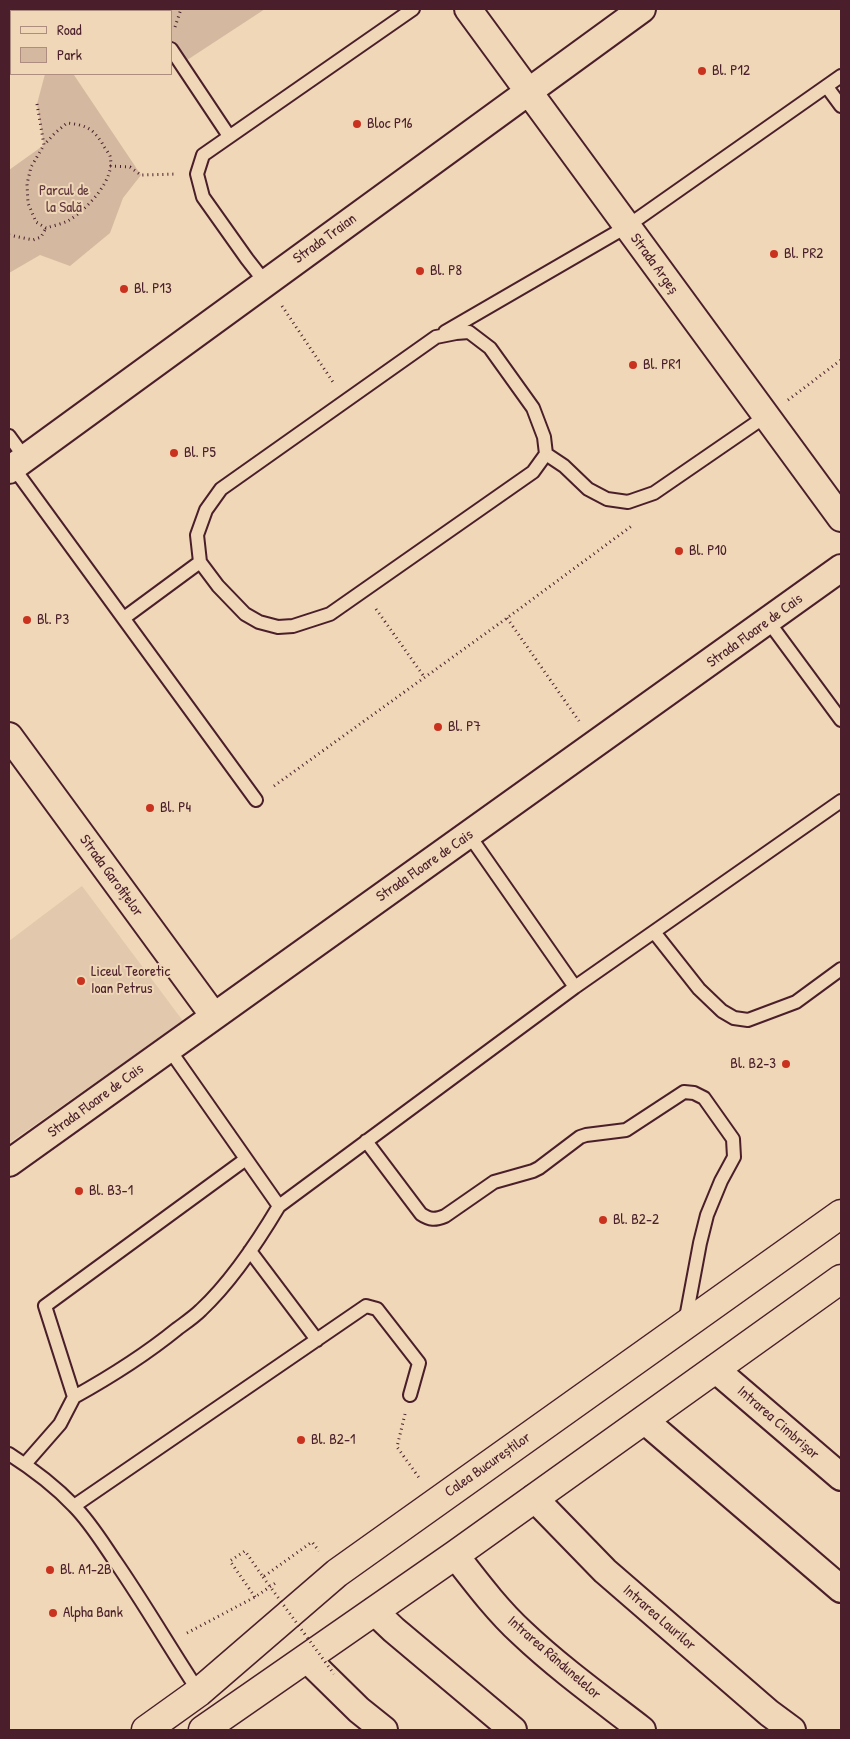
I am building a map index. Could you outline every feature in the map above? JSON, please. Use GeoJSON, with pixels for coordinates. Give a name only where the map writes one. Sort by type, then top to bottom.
{"type":"FeatureCollection","features":[{"type":"Feature","properties":{"kind":"highway","name":"Calea Bucureștilor"},"geometry":{"type":"LineString","coordinates":[[146,1730],[199,1692],[337,1573],[841,1214]]}},
{"type":"Feature","properties":{"kind":"highway"},"geometry":{"type":"LineString","coordinates":[[204,1730],[455,1555],[841,1280]]}},
{"type":"Feature","properties":{"kind":"street","name":"Strada Argeș"},"geometry":{"type":"LineString","coordinates":[[468,9],[841,518]]}},
{"type":"Feature","properties":{"kind":"street","name":"Strada Traian"},"geometry":{"type":"LineString","coordinates":[[15,465],[642,9]]}},
{"type":"Feature","properties":{"kind":"street","name":"Strada Floare de Cais"},"geometry":{"type":"LineString","coordinates":[[9,1163],[841,568]]}},
{"type":"Feature","properties":{"kind":"street","name":"Strada Garofițelor"},"geometry":{"type":"LineString","coordinates":[[9,736],[214,1016]]}},
{"type":"Feature","properties":{"kind":"street","name":"Intrarea Cimbrișor"},"geometry":{"type":"LineString","coordinates":[[715,1370],[841,1477]]}},
{"type":"Feature","properties":{"kind":"street"},"geometry":{"type":"LineString","coordinates":[[644,1420],[841,1589]]}},
{"type":"Feature","properties":{"kind":"street","name":"Intrarea Laurilor"},"geometry":{"type":"LineString","coordinates":[[534,1498],[605,1571],[769,1713],[792,1730]]}},
{"type":"Feature","properties":{"kind":"street","name":"Intrarea Rândunelelor"},"geometry":{"type":"LineString","coordinates":[[455,1555],[491,1600],[522,1633],[571,1675],[642,1730]]}},
{"type":"Feature","properties":{"kind":"street"},"geometry":{"type":"LineString","coordinates":[[374,1611],[513,1730]]}},
{"type":"Feature","properties":{"kind":"street"},"geometry":{"type":"LineString","coordinates":[[307,1659],[359,1710],[384,1730]]}},
{"type":"Feature","properties":{"kind":"lane"},"geometry":{"type":"LineString","coordinates":[[266,282],[247,259],[203,197],[197,174],[203,155],[413,9]]}},
{"type":"Feature","properties":{"kind":"lane"},"geometry":{"type":"LineString","coordinates":[[172,50],[229,136]]}},
{"type":"Feature","properties":{"kind":"lane"},"geometry":{"type":"LineString","coordinates":[[436,337],[456,332],[469,332],[490,348],[533,408],[544,436],[546,454],[534,472],[330,614],[293,626],[278,627],[260,622],[245,614],[218,586],[200,562],[197,535],[206,510],[221,489],[436,337],[626,227],[841,76]]}},
{"type":"Feature","properties":{"kind":"lane"},"geometry":{"type":"LineString","coordinates":[[828,86],[841,106]]}},
{"type":"Feature","properties":{"kind":"lane"},"geometry":{"type":"LineString","coordinates":[[546,454],[564,466],[588,490],[607,499],[628,502],[654,493],[766,416]]}},
{"type":"Feature","properties":{"kind":"lane"},"geometry":{"type":"LineString","coordinates":[[9,436],[15,465],[256,800]]}},
{"type":"Feature","properties":{"kind":"lane"},"geometry":{"type":"LineString","coordinates":[[124,618],[200,562]]}},
{"type":"Feature","properties":{"kind":"lane"},"geometry":{"type":"LineString","coordinates":[[768,621],[841,720]]}},
{"type":"Feature","properties":{"kind":"lane"},"geometry":{"type":"LineString","coordinates":[[25,1464],[60,1424],[74,1397],[100,1383],[161,1342],[201,1311],[250,1251],[280,1206],[575,987],[841,801]]}},
{"type":"Feature","properties":{"kind":"lane"},"geometry":{"type":"LineString","coordinates":[[469,835],[575,987]]}},
{"type":"Feature","properties":{"kind":"lane"},"geometry":{"type":"LineString","coordinates":[[654,932],[698,989],[722,1012],[734,1018],[748,1020],[796,1002],[841,969]]}},
{"type":"Feature","properties":{"kind":"lane"},"geometry":{"type":"LineString","coordinates":[[169,1049],[280,1206]]}},
{"type":"Feature","properties":{"kind":"lane"},"geometry":{"type":"LineString","coordinates":[[366,1141],[421,1214],[429,1219],[437,1220],[494,1182],[533,1171],[580,1137],[626,1130],[684,1092],[694,1093],[704,1098],[733,1139],[734,1157],[721,1181],[707,1215],[684,1326]]}},
{"type":"Feature","properties":{"kind":"lane"},"geometry":{"type":"LineString","coordinates":[[74,1397],[44,1306],[246,1160]]}},
{"type":"Feature","properties":{"kind":"lane"},"geometry":{"type":"LineString","coordinates":[[250,1251],[317,1340]]}},
{"type":"Feature","properties":{"kind":"lane"},"geometry":{"type":"LineString","coordinates":[[74,1506],[366,1306],[377,1309],[420,1363],[410,1395]]}},
{"type":"Feature","properties":{"kind":"lane"},"geometry":{"type":"LineString","coordinates":[[9,1454],[25,1464],[74,1506],[98,1536],[129,1581],[199,1692]]}},
{"type":"Feature","properties":{"kind":"path"},"geometry":{"type":"LineString","coordinates":[[173,33],[181,9]]}},
{"type":"Feature","properties":{"kind":"path"},"geometry":{"type":"LineString","coordinates":[[37,104],[44,145]]}},
{"type":"Feature","properties":{"kind":"path"},"geometry":{"type":"LineString","coordinates":[[9,235],[33,240],[40,237],[46,228],[67,221],[82,210],[100,191],[110,173],[110,156],[98,138],[84,125],[67,124],[55,133],[44,145],[31,167],[27,184],[28,203],[36,222],[46,228]]}},
{"type":"Feature","properties":{"kind":"path"},"geometry":{"type":"LineString","coordinates":[[110,166],[130,167],[141,175],[197,174]]}},
{"type":"Feature","properties":{"kind":"path"},"geometry":{"type":"LineString","coordinates":[[266,282],[346,401]]}},
{"type":"Feature","properties":{"kind":"path"},"geometry":{"type":"LineString","coordinates":[[766,416],[841,360]]}},
{"type":"Feature","properties":{"kind":"path"},"geometry":{"type":"LineString","coordinates":[[256,800],[646,515],[654,493]]}},
{"type":"Feature","properties":{"kind":"path"},"geometry":{"type":"LineString","coordinates":[[362,591],[425,678]]}},
{"type":"Feature","properties":{"kind":"path"},"geometry":{"type":"LineString","coordinates":[[507,618],[596,744]]}},
{"type":"Feature","properties":{"kind":"path"},"geometry":{"type":"LineString","coordinates":[[410,1395],[397,1447],[437,1502]]}},
{"type":"Feature","properties":{"kind":"path"},"geometry":{"type":"LineString","coordinates":[[263,1578],[312,1542],[322,1554]]}},
{"type":"Feature","properties":{"kind":"path"},"geometry":{"type":"LineString","coordinates":[[255,1597],[230,1561],[245,1551],[334,1674]]}},
{"type":"Feature","properties":{"kind":"path"},"geometry":{"type":"LineString","coordinates":[[167,1644],[255,1597],[280,1581]]}},
{"type":"Feature","properties":{"kind":"shaded area","name":"Liceul Teoretic Ioan Petrus"},"geometry":{"type":"Polygon","coordinates":[[[82,886],[183,1021],[9,1143],[9,941],[82,886]]]}},
{"type":"Feature","properties":{"kind":"green space"},"geometry":{"type":"Polygon","coordinates":[[[265,9],[181,64],[172,51],[172,10],[21,10],[265,9]]]}},
{"type":"Feature","properties":{"kind":"green space","name":"Parcul de la Sală"},"geometry":{"type":"Polygon","coordinates":[[[45,75],[74,75],[141,175],[123,198],[110,233],[70,266],[40,255],[9,273],[9,170],[44,145],[37,104],[45,75]]]}},
{"type":"Feature","properties":{"kind":"place","name":"Bl. P12"},"geometry":{"type":"Point","coordinates":[702,71]}},
{"type":"Feature","properties":{"kind":"place","name":"Bloc P16"},"geometry":{"type":"Point","coordinates":[357,124]}},
{"type":"Feature","properties":{"kind":"place","name":"Bl. PR2"},"geometry":{"type":"Point","coordinates":[774,254]}},
{"type":"Feature","properties":{"kind":"place","name":"Bl. P8"},"geometry":{"type":"Point","coordinates":[420,271]}},
{"type":"Feature","properties":{"kind":"place","name":"Bl. P13"},"geometry":{"type":"Point","coordinates":[124,289]}},
{"type":"Feature","properties":{"kind":"place","name":"Bl. PR1"},"geometry":{"type":"Point","coordinates":[633,365]}},
{"type":"Feature","properties":{"kind":"place","name":"Bl. P5"},"geometry":{"type":"Point","coordinates":[174,453]}},
{"type":"Feature","properties":{"kind":"place","name":"Bl. P10"},"geometry":{"type":"Point","coordinates":[679,551]}},
{"type":"Feature","properties":{"kind":"place","name":"Bl. P3"},"geometry":{"type":"Point","coordinates":[27,620]}},
{"type":"Feature","properties":{"kind":"place","name":"Bl. P7"},"geometry":{"type":"Point","coordinates":[438,727]}},
{"type":"Feature","properties":{"kind":"place","name":"Bl. P4"},"geometry":{"type":"Point","coordinates":[150,808]}},
{"type":"Feature","properties":{"kind":"place","name":"Liceul Teoretic Ioan Petrus"},"geometry":{"type":"Point","coordinates":[81,981]}},
{"type":"Feature","properties":{"kind":"place","name":"Bl. B2-3"},"geometry":{"type":"Point","coordinates":[786,1064]}},
{"type":"Feature","properties":{"kind":"place","name":"Bl. B3-1"},"geometry":{"type":"Point","coordinates":[79,1191]}},
{"type":"Feature","properties":{"kind":"place","name":"Bl. B2-2"},"geometry":{"type":"Point","coordinates":[603,1220]}},
{"type":"Feature","properties":{"kind":"place","name":"Bl. B2-1"},"geometry":{"type":"Point","coordinates":[301,1440]}},
{"type":"Feature","properties":{"kind":"place","name":"Bl. A1-2B"},"geometry":{"type":"Point","coordinates":[50,1570]}},
{"type":"Feature","properties":{"kind":"place","name":"Alpha Bank"},"geometry":{"type":"Point","coordinates":[53,1613]}}]}
